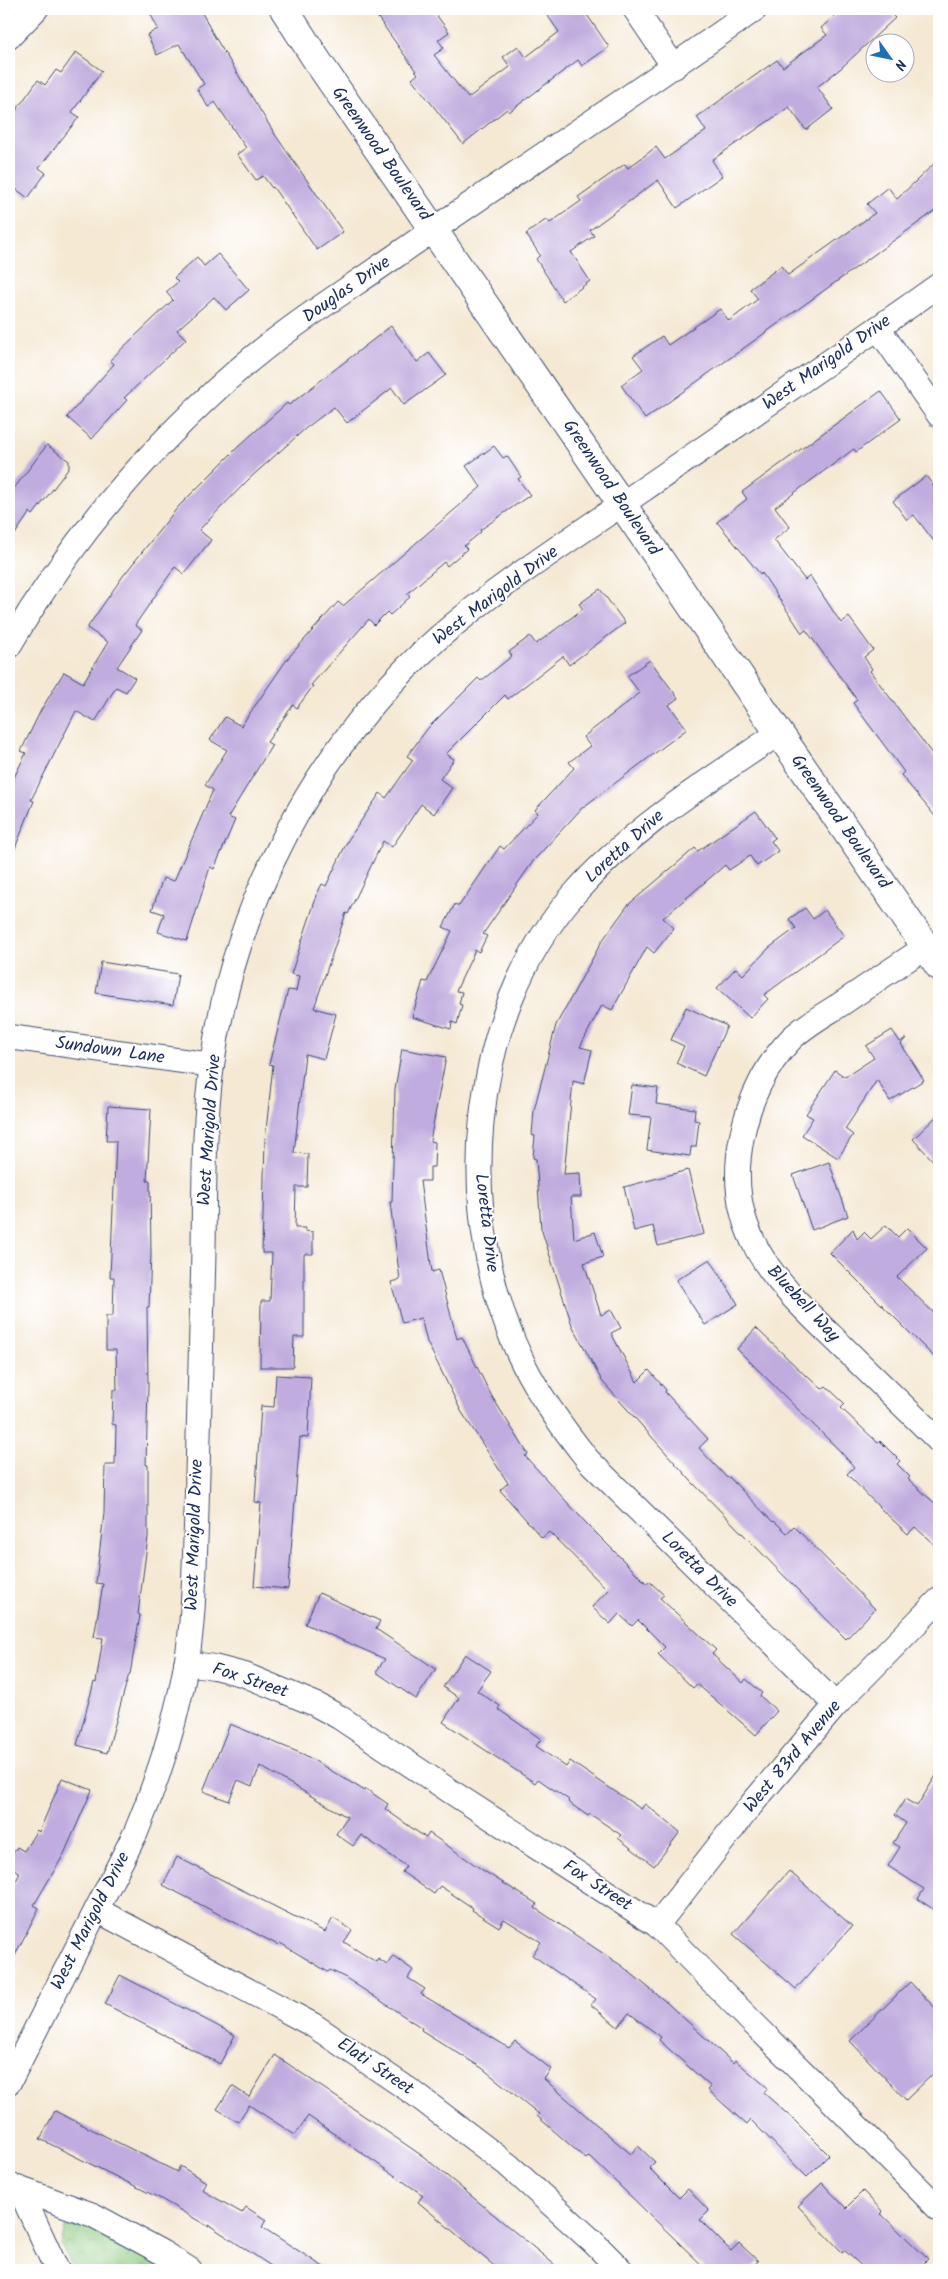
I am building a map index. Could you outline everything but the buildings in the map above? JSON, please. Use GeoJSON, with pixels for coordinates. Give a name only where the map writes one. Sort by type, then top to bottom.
{"type":"FeatureCollection","features":[{"type":"Feature","properties":{"kind":"street"},"geometry":{"type":"LineString","coordinates":[[9,37],[36,9]]}},
{"type":"Feature","properties":{"kind":"street","name":"Greenwood Boulevard"},"geometry":{"type":"LineString","coordinates":[[284,9],[318,62],[932,956]]}},
{"type":"Feature","properties":{"kind":"street"},"geometry":{"type":"LineString","coordinates":[[635,9],[674,66]]}},
{"type":"Feature","properties":{"kind":"street","name":"Douglas Drive"},"geometry":{"type":"LineString","coordinates":[[9,646],[27,614],[76,543],[149,456],[181,422],[238,369],[300,322],[433,229],[755,9]]}},
{"type":"Feature","properties":{"kind":"street","name":"West Marigold Drive"},"geometry":{"type":"LineString","coordinates":[[9,2082],[97,1910],[149,1801],[176,1711],[186,1663],[192,1618],[199,1441],[206,1141],[212,1065],[229,984],[246,930],[268,871],[284,836],[308,795],[356,724],[396,678],[478,605],[939,285]]}},
{"type":"Feature","properties":{"kind":"street"},"geometry":{"type":"LineString","coordinates":[[878,328],[939,415]]}},
{"type":"Feature","properties":{"kind":"street","name":"Loretta Drive"},"geometry":{"type":"LineString","coordinates":[[779,733],[673,804],[635,833],[574,894],[545,934],[512,999],[501,1028],[489,1074],[481,1121],[479,1184],[488,1262],[506,1322],[524,1366],[570,1437],[588,1460],[836,1706]]}},
{"type":"Feature","properties":{"kind":"street","name":"Bluebell Way"},"geometry":{"type":"LineString","coordinates":[[932,956],[812,1023],[793,1038],[778,1054],[749,1105],[740,1145],[738,1170],[739,1197],[744,1222],[764,1264],[808,1312],[939,1441]]}},
{"type":"Feature","properties":{"kind":"street","name":"Sundown Lane"},"geometry":{"type":"LineString","coordinates":[[9,1037],[212,1065]]}},
{"type":"Feature","properties":{"kind":"street","name":"West 83rd Avenue"},"geometry":{"type":"LineString","coordinates":[[657,1925],[751,1805],[836,1706],[939,1600]]}},
{"type":"Feature","properties":{"kind":"street","name":"Fox Street"},"geometry":{"type":"LineString","coordinates":[[186,1663],[214,1667],[245,1675],[315,1704],[340,1717],[450,1791],[657,1925],[939,2209]]}},
{"type":"Feature","properties":{"kind":"street","name":"Elati Street"},"geometry":{"type":"LineString","coordinates":[[97,1910],[313,2025],[407,2088],[508,2165],[621,2270]]}},
{"type":"Feature","properties":{"kind":"street"},"geometry":{"type":"LineString","coordinates":[[15,2187],[57,2270]]}},
{"type":"Feature","properties":{"kind":"street"},"geometry":{"type":"LineString","coordinates":[[15,2187],[94,2215],[190,2270]]}},
{"type":"Feature","properties":{"kind":"green space"},"geometry":{"type":"Polygon","coordinates":[[[83,2224],[143,2254],[167,2270],[74,2270],[61,2245],[65,2227],[83,2224]]]}}]}
